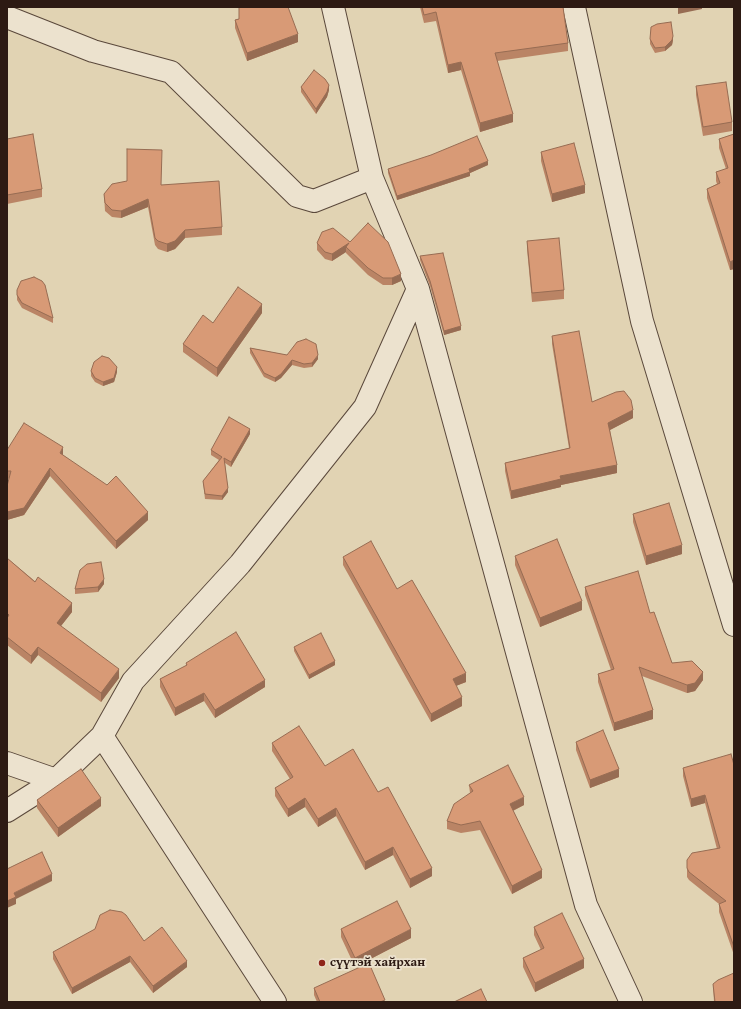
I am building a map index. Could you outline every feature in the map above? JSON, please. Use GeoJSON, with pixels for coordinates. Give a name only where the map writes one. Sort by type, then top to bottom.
{"type":"FeatureCollection","features":[{"type":"Feature","properties":{"kind":"street"},"geometry":{"type":"LineString","coordinates":[[333,7],[372,178],[418,289],[586,905],[631,1002]]}},
{"type":"Feature","properties":{"kind":"street"},"geometry":{"type":"LineString","coordinates":[[574,7],[642,321],[734,625]]}},
{"type":"Feature","properties":{"kind":"street"},"geometry":{"type":"LineString","coordinates":[[7,17],[93,51],[171,72],[297,196],[314,201],[372,178]]}},
{"type":"Feature","properties":{"kind":"street"},"geometry":{"type":"LineString","coordinates":[[7,811],[56,780],[102,736],[133,681],[240,564],[365,407],[418,289]]}},
{"type":"Feature","properties":{"kind":"street"},"geometry":{"type":"LineString","coordinates":[[102,736],[275,1002]]}},
{"type":"Feature","properties":{"kind":"street"},"geometry":{"type":"LineString","coordinates":[[7,764],[56,780]]}},
{"type":"Feature","properties":{"kind":"building"},"geometry":{"type":"Polygon","coordinates":[[[239,7],[288,7],[298,34],[247,53],[235,20],[239,19],[239,7]]]}},
{"type":"Feature","properties":{"kind":"building"},"geometry":{"type":"Polygon","coordinates":[[[422,7],[563,7],[568,43],[495,53],[513,114],[480,123],[461,62],[448,65],[436,12],[424,15],[422,7]]]}},
{"type":"Feature","properties":{"kind":"building"},"geometry":{"type":"Polygon","coordinates":[[[671,22],[673,36],[672,40],[665,47],[655,48],[650,39],[651,27],[657,24],[671,22]]]}},
{"type":"Feature","properties":{"kind":"building"},"geometry":{"type":"Polygon","coordinates":[[[314,70],[325,79],[329,85],[327,92],[316,109],[301,87],[314,70]]]}},
{"type":"Feature","properties":{"kind":"building"},"geometry":{"type":"Polygon","coordinates":[[[726,82],[732,122],[703,127],[696,86],[726,82]]]}},
{"type":"Feature","properties":{"kind":"building"},"geometry":{"type":"Polygon","coordinates":[[[33,134],[42,189],[7,195],[7,139],[33,134]]]}},
{"type":"Feature","properties":{"kind":"building"},"geometry":{"type":"Polygon","coordinates":[[[734,134],[734,260],[730,262],[707,189],[720,183],[716,172],[728,168],[719,139],[734,134]]]}},
{"type":"Feature","properties":{"kind":"building"},"geometry":{"type":"Polygon","coordinates":[[[477,136],[488,161],[469,169],[470,172],[397,196],[388,169],[431,155],[477,136]]]}},
{"type":"Feature","properties":{"kind":"building"},"geometry":{"type":"Polygon","coordinates":[[[574,143],[585,185],[552,194],[541,152],[574,143]]]}},
{"type":"Feature","properties":{"kind":"building"},"geometry":{"type":"Polygon","coordinates":[[[127,149],[162,150],[161,185],[219,181],[222,227],[185,230],[175,241],[167,244],[158,241],[155,238],[148,199],[121,211],[112,210],[105,203],[104,194],[112,184],[127,181],[127,149]]]}},
{"type":"Feature","properties":{"kind":"building"},"geometry":{"type":"Polygon","coordinates":[[[368,223],[388,242],[401,274],[392,278],[383,278],[368,268],[346,247],[349,243],[332,254],[325,252],[317,243],[322,232],[333,228],[350,242],[368,223]]]}},
{"type":"Feature","properties":{"kind":"building"},"geometry":{"type":"Polygon","coordinates":[[[559,238],[564,290],[532,293],[527,241],[559,238]]]}},
{"type":"Feature","properties":{"kind":"building"},"geometry":{"type":"Polygon","coordinates":[[[443,253],[461,326],[444,331],[430,281],[420,256],[443,253]]]}},
{"type":"Feature","properties":{"kind":"building"},"geometry":{"type":"Polygon","coordinates":[[[34,277],[42,281],[45,285],[53,318],[22,303],[17,295],[17,290],[21,281],[34,277]]]}},
{"type":"Feature","properties":{"kind":"building"},"geometry":{"type":"Polygon","coordinates":[[[238,287],[262,304],[217,368],[183,344],[203,315],[213,323],[238,287]]]}},
{"type":"Feature","properties":{"kind":"building"},"geometry":{"type":"Polygon","coordinates":[[[579,331],[592,402],[616,392],[624,391],[631,400],[633,410],[608,423],[617,465],[560,476],[561,479],[511,491],[505,463],[570,448],[552,336],[579,331]]]}},
{"type":"Feature","properties":{"kind":"building"},"geometry":{"type":"Polygon","coordinates":[[[306,339],[316,344],[318,355],[312,363],[304,364],[292,360],[281,374],[275,378],[264,373],[250,348],[287,355],[297,342],[306,339]]]}},
{"type":"Feature","properties":{"kind":"building"},"geometry":{"type":"Polygon","coordinates":[[[102,356],[109,358],[117,367],[114,378],[103,382],[95,378],[91,371],[94,362],[102,356]]]}},
{"type":"Feature","properties":{"kind":"building"},"geometry":{"type":"Polygon","coordinates":[[[229,417],[250,429],[231,462],[224,458],[228,488],[222,496],[205,494],[203,481],[222,457],[211,450],[229,417]]]}},
{"type":"Feature","properties":{"kind":"building"},"geometry":{"type":"Polygon","coordinates":[[[24,423],[63,447],[60,453],[107,485],[116,476],[148,512],[116,541],[50,468],[24,508],[7,512],[7,486],[11,471],[7,471],[7,450],[24,423]]]}},
{"type":"Feature","properties":{"kind":"building"},"geometry":{"type":"Polygon","coordinates":[[[669,503],[682,545],[646,556],[633,514],[669,503]]]}},
{"type":"Feature","properties":{"kind":"building"},"geometry":{"type":"Polygon","coordinates":[[[557,539],[582,601],[540,618],[515,556],[557,539]]]}},
{"type":"Feature","properties":{"kind":"building"},"geometry":{"type":"Polygon","coordinates":[[[371,541],[397,589],[412,580],[466,673],[453,679],[462,697],[431,714],[343,557],[371,541]]]}},
{"type":"Feature","properties":{"kind":"building"},"geometry":{"type":"Polygon","coordinates":[[[7,558],[35,582],[38,577],[72,603],[57,623],[119,669],[101,693],[38,647],[31,656],[7,637],[7,618],[9,615],[7,613],[7,558]]]}},
{"type":"Feature","properties":{"kind":"building"},"geometry":{"type":"Polygon","coordinates":[[[101,562],[104,579],[98,587],[75,589],[80,570],[87,564],[101,562]]]}},
{"type":"Feature","properties":{"kind":"building"},"geometry":{"type":"Polygon","coordinates":[[[638,571],[650,613],[654,612],[672,663],[692,661],[703,672],[695,683],[687,685],[639,667],[653,710],[614,723],[598,674],[614,669],[585,587],[638,571]]]}},
{"type":"Feature","properties":{"kind":"building"},"geometry":{"type":"Polygon","coordinates":[[[236,632],[265,680],[215,710],[204,693],[175,708],[160,679],[187,665],[186,663],[236,632]]]}},
{"type":"Feature","properties":{"kind":"building"},"geometry":{"type":"Polygon","coordinates":[[[321,633],[335,661],[309,675],[294,647],[321,633]]]}},
{"type":"Feature","properties":{"kind":"building"},"geometry":{"type":"Polygon","coordinates":[[[299,726],[325,766],[353,749],[378,792],[388,787],[432,868],[410,879],[393,847],[365,862],[336,808],[318,819],[305,798],[288,809],[275,788],[293,777],[272,743],[299,726]]]}},
{"type":"Feature","properties":{"kind":"building"},"geometry":{"type":"Polygon","coordinates":[[[603,730],[619,769],[590,780],[576,742],[603,730]]]}},
{"type":"Feature","properties":{"kind":"building"},"geometry":{"type":"Polygon","coordinates":[[[731,754],[734,765],[734,947],[719,904],[726,901],[689,872],[687,868],[687,860],[692,853],[720,848],[705,795],[691,799],[683,768],[731,754]]]}},
{"type":"Feature","properties":{"kind":"building"},"geometry":{"type":"Polygon","coordinates":[[[508,765],[524,797],[510,804],[542,870],[512,886],[480,821],[461,825],[447,821],[454,804],[473,791],[469,785],[508,765]]]}},
{"type":"Feature","properties":{"kind":"building"},"geometry":{"type":"Polygon","coordinates":[[[81,769],[101,798],[58,828],[37,800],[81,769]]]}},
{"type":"Feature","properties":{"kind":"building"},"geometry":{"type":"Polygon","coordinates":[[[42,852],[52,874],[14,893],[16,897],[7,901],[7,869],[42,852]]]}},
{"type":"Feature","properties":{"kind":"building"},"geometry":{"type":"Polygon","coordinates":[[[397,901],[411,929],[355,958],[341,929],[397,901]]]}},
{"type":"Feature","properties":{"kind":"building"},"geometry":{"type":"Polygon","coordinates":[[[110,910],[122,912],[126,915],[144,941],[162,927],[187,961],[153,986],[130,956],[72,988],[53,952],[95,929],[100,915],[110,910]]]}},
{"type":"Feature","properties":{"kind":"building"},"geometry":{"type":"Polygon","coordinates":[[[562,913],[584,959],[535,983],[523,958],[544,948],[534,927],[562,913]]]}},
{"type":"Feature","properties":{"kind":"building"},"geometry":{"type":"Polygon","coordinates":[[[369,963],[385,1000],[380,1002],[320,1002],[314,988],[369,963]]]}},
{"type":"Feature","properties":{"kind":"building"},"geometry":{"type":"Polygon","coordinates":[[[734,973],[734,1002],[715,1002],[713,984],[718,980],[734,973]]]}},
{"type":"Feature","properties":{"kind":"building"},"geometry":{"type":"Polygon","coordinates":[[[481,989],[487,1002],[454,1002],[481,989]]]}},
{"type":"Feature","properties":{"kind":"place","name":"сүүтэй хайрхан"},"geometry":{"type":"Point","coordinates":[322,963]}}]}
